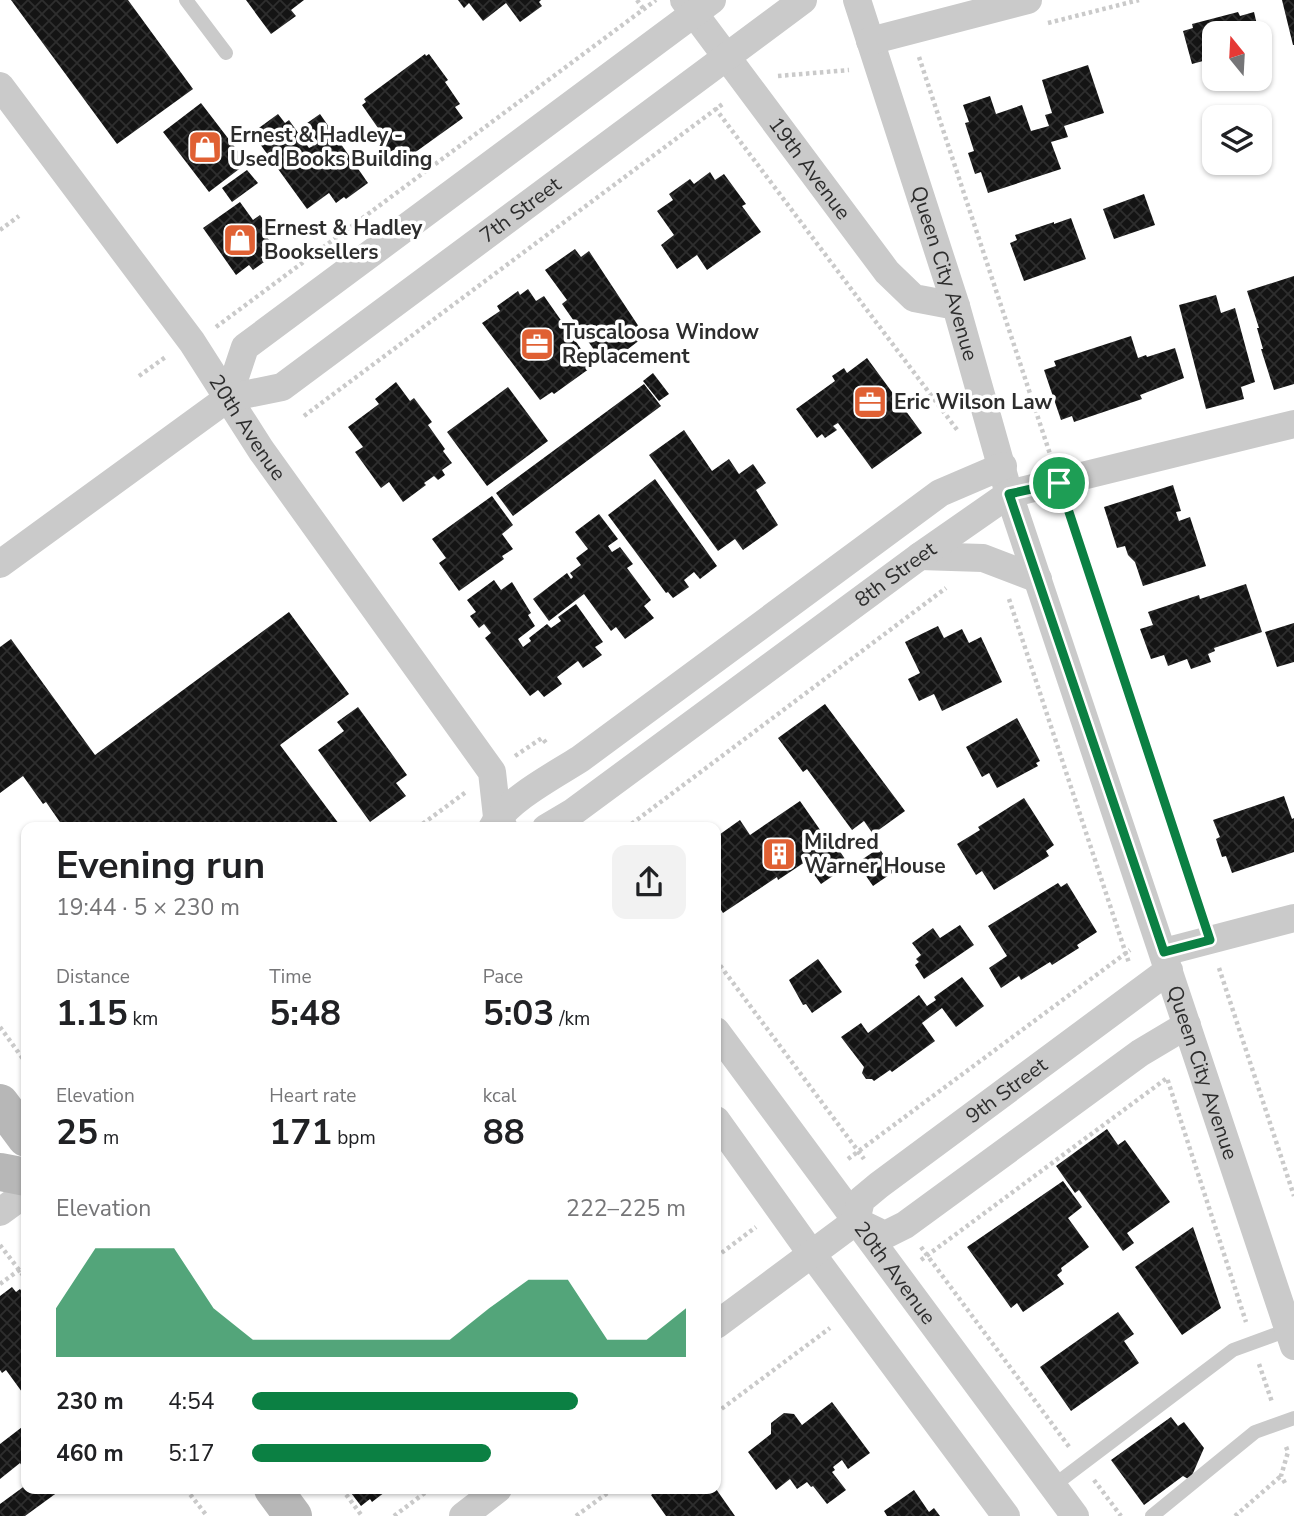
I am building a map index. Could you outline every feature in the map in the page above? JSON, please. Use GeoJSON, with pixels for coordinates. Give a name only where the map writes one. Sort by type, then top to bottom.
{"type":"FeatureCollection","features":[{"type":"Feature","properties":{"kind":"main road"},"geometry":{"type":"LineString","coordinates":[[0,1102],[21,1131]]}},
{"type":"Feature","properties":{"kind":"main road"},"geometry":{"type":"LineString","coordinates":[[0,1172],[21,1176]]}},
{"type":"Feature","properties":{"kind":"main road"},"geometry":{"type":"LineString","coordinates":[[277,1494],[293,1516]]}},
{"type":"Feature","properties":{"kind":"street","name":"7th Street"},"geometry":{"type":"LineString","coordinates":[[0,564],[228,398],[282,387],[803,0]]}},
{"type":"Feature","properties":{"kind":"street","name":"Queen City Avenue"},"geometry":{"type":"LineString","coordinates":[[857,0],[956,306],[1009,494],[1291,1338]]}},
{"type":"Feature","properties":{"kind":"street"},"geometry":{"type":"LineString","coordinates":[[870,41],[1028,0]]}},
{"type":"Feature","properties":{"kind":"street","name":"19th Avenue"},"geometry":{"type":"LineString","coordinates":[[696,4],[747,86],[887,272],[914,298],[956,306]]}},
{"type":"Feature","properties":{"kind":"street"},"geometry":{"type":"LineString","coordinates":[[228,398],[245,347],[663,36],[696,4]]}},
{"type":"Feature","properties":{"kind":"street","name":"20th Avenue"},"geometry":{"type":"LineString","coordinates":[[0,86],[192,342],[261,450],[492,772],[498,822]]}},
{"type":"Feature","properties":{"kind":"street","name":"8th Street"},"geometry":{"type":"LineString","coordinates":[[559,822],[920,556],[1009,494],[1294,424]]}},
{"type":"Feature","properties":{"kind":"street","name":"8th Street"},"geometry":{"type":"LineString","coordinates":[[500,822],[534,788],[580,759],[940,493],[1003,466]]}},
{"type":"Feature","properties":{"kind":"street","name":"8th Street"},"geometry":{"type":"LineString","coordinates":[[920,556],[983,558],[1038,579]]}},
{"type":"Feature","properties":{"kind":"street"},"geometry":{"type":"LineString","coordinates":[[492,772],[534,788],[553,822]]}},
{"type":"Feature","properties":{"kind":"street","name":"9th Street"},"geometry":{"type":"LineString","coordinates":[[721,1321],[856,1222],[861,1200],[1163,951],[1294,918]]}},
{"type":"Feature","properties":{"kind":"street"},"geometry":{"type":"LineString","coordinates":[[856,1222],[885,1235],[905,1225],[1140,1053],[1186,1025]]}},
{"type":"Feature","properties":{"kind":"street","name":"20th Avenue"},"geometry":{"type":"LineString","coordinates":[[721,1038],[1075,1516]]}},
{"type":"Feature","properties":{"kind":"street"},"geometry":{"type":"LineString","coordinates":[[721,1127],[1006,1516]]}},
{"type":"Feature","properties":{"kind":"street"},"geometry":{"type":"LineString","coordinates":[[0,1212],[21,1196]]}},
{"type":"Feature","properties":{"kind":"street"},"geometry":{"type":"LineString","coordinates":[[463,1516],[492,1494]]}},
{"type":"Feature","properties":{"kind":"lane"},"geometry":{"type":"LineString","coordinates":[[187,0],[226,53]]}},
{"type":"Feature","properties":{"kind":"lane"},"geometry":{"type":"LineString","coordinates":[[1053,1486],[1233,1350],[1253,1343],[1291,1338]]}},
{"type":"Feature","properties":{"kind":"lane"},"geometry":{"type":"LineString","coordinates":[[1152,1516],[1255,1432],[1294,1418]]}},
{"type":"Feature","properties":{"kind":"path"},"geometry":{"type":"LineString","coordinates":[[637,0],[663,36]]}},
{"type":"Feature","properties":{"kind":"path"},"geometry":{"type":"LineString","coordinates":[[139,376],[222,322],[657,0]]}},
{"type":"Feature","properties":{"kind":"path"},"geometry":{"type":"LineString","coordinates":[[304,416],[747,86],[767,77],[878,68],[919,57],[1294,1196]]}},
{"type":"Feature","properties":{"kind":"path"},"geometry":{"type":"LineString","coordinates":[[695,81],[965,441]]}},
{"type":"Feature","properties":{"kind":"path"},"geometry":{"type":"LineString","coordinates":[[0,230],[19,216]]}},
{"type":"Feature","properties":{"kind":"path"},"geometry":{"type":"LineString","coordinates":[[634,822],[955,584]]}},
{"type":"Feature","properties":{"kind":"path"},"geometry":{"type":"LineString","coordinates":[[1007,592],[1130,965]]}},
{"type":"Feature","properties":{"kind":"path"},"geometry":{"type":"LineString","coordinates":[[823,1177],[1126,953],[1163,951]]}},
{"type":"Feature","properties":{"kind":"path"},"geometry":{"type":"LineString","coordinates":[[721,967],[870,1168]]}},
{"type":"Feature","properties":{"kind":"path"},"geometry":{"type":"LineString","coordinates":[[0,1027],[21,1056]]}},
{"type":"Feature","properties":{"kind":"path"},"geometry":{"type":"LineString","coordinates":[[898,1278],[1167,1078],[1288,1452],[1281,1476],[1235,1516]]}},
{"type":"Feature","properties":{"kind":"path"},"geometry":{"type":"LineString","coordinates":[[721,1253],[779,1209]]}},
{"type":"Feature","properties":{"kind":"path"},"geometry":{"type":"LineString","coordinates":[[0,1245],[21,1273]]}},
{"type":"Feature","properties":{"kind":"path"},"geometry":{"type":"LineString","coordinates":[[920,1246],[1121,1516]]}},
{"type":"Feature","properties":{"kind":"path"},"geometry":{"type":"LineString","coordinates":[[0,1284],[19,1270]]}},
{"type":"Feature","properties":{"kind":"path"},"geometry":{"type":"LineString","coordinates":[[721,1409],[853,1310]]}},
{"type":"Feature","properties":{"kind":"path"},"geometry":{"type":"LineString","coordinates":[[1281,1476],[1285,1483]]}},
{"type":"Feature","properties":{"kind":"path"},"geometry":{"type":"LineString","coordinates":[[190,1494],[207,1516]]}},
{"type":"Feature","properties":{"kind":"path"},"geometry":{"type":"LineString","coordinates":[[346,1494],[362,1516]]}},
{"type":"Feature","properties":{"kind":"path"},"geometry":{"type":"LineString","coordinates":[[394,1516],[423,1494]]}},
{"type":"Feature","properties":{"kind":"path"},"geometry":{"type":"LineString","coordinates":[[576,1516],[605,1494]]}},
{"type":"Feature","properties":{"kind":"building"},"geometry":{"type":"Polygon","coordinates":[[[11,0],[128,0],[193,89],[117,144],[11,0]]]}},
{"type":"Feature","properties":{"kind":"building"},"geometry":{"type":"Polygon","coordinates":[[[246,0],[304,0],[291,10],[296,16],[271,34],[246,0]]]}},
{"type":"Feature","properties":{"kind":"building"},"geometry":{"type":"Polygon","coordinates":[[[458,0],[541,0],[539,2],[542,6],[520,22],[506,3],[483,21],[469,3],[464,8],[458,0]]]}},
{"type":"Feature","properties":{"kind":"building"},"geometry":{"type":"Polygon","coordinates":[[[1282,0],[1294,0],[1294,45],[1293,45],[1282,0]]]}},
{"type":"Feature","properties":{"kind":"building"},"geometry":{"type":"Polygon","coordinates":[[[1238,12],[1240,16],[1254,12],[1256,21],[1204,21],[1238,12]]]}},
{"type":"Feature","properties":{"kind":"building"},"geometry":{"type":"Polygon","coordinates":[[[1202,21],[1202,61],[1192,64],[1183,31],[1193,28],[1192,24],[1202,21]]]}},
{"type":"Feature","properties":{"kind":"building"},"geometry":{"type":"Polygon","coordinates":[[[425,54],[429,54],[448,80],[445,82],[460,104],[455,107],[463,118],[410,156],[402,146],[385,154],[370,133],[378,128],[362,105],[366,102],[364,99],[425,54]]]}},
{"type":"Feature","properties":{"kind":"building"},"geometry":{"type":"Polygon","coordinates":[[[1088,65],[1104,113],[1064,126],[1068,137],[1051,142],[1061,169],[988,193],[981,172],[975,174],[968,153],[974,151],[965,123],[969,122],[963,105],[990,96],[996,114],[1022,105],[1031,131],[1049,126],[1045,115],[1052,113],[1042,80],[1088,65]]]}},
{"type":"Feature","properties":{"kind":"building","name":"Ernest & Hadley - Used Books Building"},"geometry":{"type":"Polygon","coordinates":[[[201,103],[247,163],[209,192],[163,132],[201,103]]]}},
{"type":"Feature","properties":{"kind":"building"},"geometry":{"type":"Polygon","coordinates":[[[278,114],[285,123],[289,120],[309,148],[313,146],[300,128],[320,114],[368,183],[336,203],[329,193],[307,209],[252,133],[278,114]]]}},
{"type":"Feature","properties":{"kind":"building"},"geometry":{"type":"Polygon","coordinates":[[[247,170],[258,183],[232,202],[222,188],[247,170]]]}},
{"type":"Feature","properties":{"kind":"building"},"geometry":{"type":"Polygon","coordinates":[[[710,172],[715,180],[724,174],[746,204],[742,206],[761,232],[707,270],[697,255],[677,269],[661,245],[674,235],[657,211],[673,200],[669,194],[690,179],[694,184],[710,172]]]}},
{"type":"Feature","properties":{"kind":"building"},"geometry":{"type":"Polygon","coordinates":[[[1144,194],[1155,225],[1114,239],[1103,209],[1144,194]]]}},
{"type":"Feature","properties":{"kind":"building","name":"Ernest & Hadley Booksellers"},"geometry":{"type":"Polygon","coordinates":[[[240,202],[253,220],[260,215],[270,229],[264,233],[274,247],[261,257],[264,262],[253,270],[249,265],[236,275],[203,228],[240,202]]]}},
{"type":"Feature","properties":{"kind":"building"},"geometry":{"type":"Polygon","coordinates":[[[1071,218],[1086,259],[1024,281],[1010,243],[1017,240],[1015,235],[1071,218]]]}},
{"type":"Feature","properties":{"kind":"building"},"geometry":{"type":"Polygon","coordinates":[[[575,249],[581,257],[589,251],[645,336],[604,364],[562,304],[567,300],[545,270],[575,249]]]}},
{"type":"Feature","properties":{"kind":"building"},"geometry":{"type":"Polygon","coordinates":[[[1294,276],[1294,384],[1274,390],[1247,291],[1294,276]]]}},
{"type":"Feature","properties":{"kind":"building","name":"Tuscaloosa Window Replacement"},"geometry":{"type":"Polygon","coordinates":[[[528,289],[536,301],[544,296],[593,366],[554,394],[552,392],[540,400],[482,323],[500,311],[497,306],[518,291],[520,295],[528,289]]]}},
{"type":"Feature","properties":{"kind":"building"},"geometry":{"type":"Polygon","coordinates":[[[1216,295],[1221,313],[1235,308],[1255,382],[1241,387],[1244,399],[1206,409],[1179,305],[1216,295]]]}},
{"type":"Feature","properties":{"kind":"building"},"geometry":{"type":"Polygon","coordinates":[[[1131,336],[1138,358],[1175,348],[1184,378],[1140,395],[1142,399],[1074,422],[1072,416],[1061,420],[1044,370],[1056,366],[1054,361],[1131,336]]]}},
{"type":"Feature","properties":{"kind":"building"},"geometry":{"type":"Polygon","coordinates":[[[867,358],[922,433],[872,469],[838,423],[833,426],[837,430],[825,438],[822,434],[817,438],[796,409],[835,381],[832,376],[844,368],[847,373],[867,358]]]}},
{"type":"Feature","properties":{"kind":"building"},"geometry":{"type":"Polygon","coordinates":[[[653,373],[669,394],[659,401],[643,381],[653,373]]]}},
{"type":"Feature","properties":{"kind":"building"},"geometry":{"type":"Polygon","coordinates":[[[396,382],[410,401],[414,398],[432,422],[428,425],[452,463],[442,470],[445,475],[438,480],[434,476],[403,502],[389,482],[381,488],[355,452],[363,447],[348,427],[379,404],[375,399],[396,382]]]}},
{"type":"Feature","properties":{"kind":"building"},"geometry":{"type":"Polygon","coordinates":[[[644,384],[661,406],[513,516],[496,493],[644,384]]]}},
{"type":"Feature","properties":{"kind":"building"},"geometry":{"type":"Polygon","coordinates":[[[508,387],[548,441],[487,486],[447,432],[508,387]]]}},
{"type":"Feature","properties":{"kind":"building"},"geometry":{"type":"Polygon","coordinates":[[[684,430],[712,471],[729,459],[739,474],[753,464],[766,483],[756,490],[778,525],[743,550],[735,539],[718,551],[649,455],[684,430]]]}},
{"type":"Feature","properties":{"kind":"building"},"geometry":{"type":"Polygon","coordinates":[[[655,479],[717,566],[700,579],[694,572],[684,580],[689,587],[673,598],[666,593],[608,515],[655,479]]]}},
{"type":"Feature","properties":{"kind":"building"},"geometry":{"type":"Polygon","coordinates":[[[1173,485],[1181,511],[1176,512],[1179,521],[1190,517],[1206,566],[1143,586],[1135,562],[1128,555],[1125,546],[1117,548],[1104,507],[1173,485]]]}},
{"type":"Feature","properties":{"kind":"building"},"geometry":{"type":"Polygon","coordinates":[[[492,496],[513,525],[502,534],[513,549],[502,556],[504,559],[459,591],[439,563],[446,558],[432,539],[492,496]]]}},
{"type":"Feature","properties":{"kind":"building"},"geometry":{"type":"Polygon","coordinates":[[[599,514],[618,539],[608,546],[612,552],[620,547],[633,564],[627,568],[651,600],[644,606],[654,618],[625,639],[616,627],[611,631],[584,594],[549,621],[533,599],[567,573],[571,579],[573,577],[570,573],[581,565],[576,558],[588,549],[575,532],[599,514]]]}},
{"type":"Feature","properties":{"kind":"building"},"geometry":{"type":"Polygon","coordinates":[[[494,580],[501,590],[512,582],[531,613],[528,615],[535,626],[518,639],[523,647],[531,641],[529,638],[547,624],[551,628],[561,621],[558,617],[576,604],[603,642],[595,647],[602,655],[583,668],[578,661],[557,677],[562,684],[544,697],[538,690],[530,696],[485,638],[491,633],[484,624],[479,628],[470,616],[476,612],[467,600],[494,580]]]}},
{"type":"Feature","properties":{"kind":"building"},"geometry":{"type":"Polygon","coordinates":[[[1246,584],[1262,632],[1214,648],[1215,651],[1208,654],[1211,662],[1191,669],[1187,659],[1168,666],[1164,655],[1151,659],[1140,629],[1153,625],[1148,612],[1199,595],[1200,599],[1246,584]]]}},
{"type":"Feature","properties":{"kind":"building"},"geometry":{"type":"Polygon","coordinates":[[[289,612],[349,694],[280,745],[338,822],[60,822],[23,776],[0,793],[0,647],[11,639],[95,755],[289,612]]]}},
{"type":"Feature","properties":{"kind":"building"},"geometry":{"type":"Polygon","coordinates":[[[1294,623],[1294,662],[1277,667],[1265,632],[1294,623]]]}},
{"type":"Feature","properties":{"kind":"building"},"geometry":{"type":"Polygon","coordinates":[[[938,626],[944,638],[962,629],[969,643],[981,637],[1002,682],[942,711],[934,694],[919,701],[908,679],[920,673],[905,642],[938,626]]]}},
{"type":"Feature","properties":{"kind":"building"},"geometry":{"type":"Polygon","coordinates":[[[825,704],[905,811],[873,834],[864,821],[852,830],[807,769],[803,772],[778,738],[825,704]]]}},
{"type":"Feature","properties":{"kind":"building"},"geometry":{"type":"Polygon","coordinates":[[[358,707],[407,775],[396,783],[406,796],[370,822],[318,750],[344,731],[337,722],[358,707]]]}},
{"type":"Feature","properties":{"kind":"building"},"geometry":{"type":"Polygon","coordinates":[[[1017,718],[1040,761],[1036,763],[1038,766],[997,788],[989,773],[982,777],[966,747],[1017,718]]]}},
{"type":"Feature","properties":{"kind":"building"},"geometry":{"type":"Polygon","coordinates":[[[1284,796],[1292,819],[1294,818],[1294,852],[1232,873],[1226,856],[1222,857],[1216,839],[1220,837],[1213,820],[1284,796]]]}},
{"type":"Feature","properties":{"kind":"building"},"geometry":{"type":"Polygon","coordinates":[[[1024,798],[1054,845],[1046,851],[1049,856],[994,890],[982,871],[976,875],[957,844],[980,830],[978,827],[1024,798]]]}},
{"type":"Feature","properties":{"kind":"building","name":"Mildred Warner House"},"geometry":{"type":"Polygon","coordinates":[[[800,801],[832,847],[835,844],[849,865],[821,884],[805,862],[723,913],[721,833],[740,820],[750,835],[800,801]]]}},
{"type":"Feature","properties":{"kind":"building"},"geometry":{"type":"Polygon","coordinates":[[[879,848],[895,871],[873,886],[857,863],[879,848]]]}},
{"type":"Feature","properties":{"kind":"building"},"geometry":{"type":"Polygon","coordinates":[[[1058,883],[1061,887],[1067,883],[1097,932],[1077,945],[1079,948],[1052,965],[1050,962],[1021,980],[1019,976],[1001,988],[989,968],[1007,956],[988,926],[1058,883]]]}},
{"type":"Feature","properties":{"kind":"building"},"geometry":{"type":"Polygon","coordinates":[[[960,925],[974,945],[924,979],[915,965],[919,962],[916,959],[921,955],[912,943],[933,928],[940,938],[960,925]]]}},
{"type":"Feature","properties":{"kind":"building"},"geometry":{"type":"Polygon","coordinates":[[[818,959],[842,992],[812,1013],[806,1004],[803,1005],[789,980],[818,959]]]}},
{"type":"Feature","properties":{"kind":"building"},"geometry":{"type":"Polygon","coordinates":[[[962,977],[984,1006],[956,1027],[942,1008],[922,1023],[935,1041],[892,1072],[890,1070],[874,1081],[866,1079],[862,1073],[864,1067],[841,1037],[861,1023],[868,1033],[919,995],[927,1006],[936,1000],[934,997],[962,977]]]}},
{"type":"Feature","properties":{"kind":"building"},"geometry":{"type":"Polygon","coordinates":[[[1107,1129],[1118,1145],[1125,1140],[1170,1202],[1127,1233],[1134,1243],[1123,1251],[1079,1190],[1075,1193],[1056,1166],[1107,1129]]]}},
{"type":"Feature","properties":{"kind":"building"},"geometry":{"type":"Polygon","coordinates":[[[1063,1181],[1082,1207],[1068,1218],[1089,1247],[1061,1268],[1062,1271],[1057,1275],[1064,1284],[1023,1312],[1017,1303],[1011,1308],[967,1247],[1063,1181]]]}},
{"type":"Feature","properties":{"kind":"building"},"geometry":{"type":"Polygon","coordinates":[[[1193,1227],[1221,1308],[1182,1335],[1135,1267],[1193,1227]]]}},
{"type":"Feature","properties":{"kind":"building"},"geometry":{"type":"Polygon","coordinates":[[[12,1287],[16,1292],[21,1290],[21,1391],[6,1370],[2,1373],[0,1370],[0,1296],[12,1287]]]}},
{"type":"Feature","properties":{"kind":"building"},"geometry":{"type":"Polygon","coordinates":[[[1118,1312],[1134,1334],[1124,1341],[1139,1363],[1071,1411],[1040,1367],[1118,1312]]]}},
{"type":"Feature","properties":{"kind":"building"},"geometry":{"type":"Polygon","coordinates":[[[832,1402],[870,1453],[848,1469],[842,1460],[833,1467],[835,1470],[832,1472],[846,1490],[827,1504],[807,1482],[797,1489],[790,1479],[776,1490],[748,1452],[771,1434],[771,1423],[784,1413],[794,1414],[802,1425],[832,1402]]]}},
{"type":"Feature","properties":{"kind":"building"},"geometry":{"type":"Polygon","coordinates":[[[1171,1417],[1178,1426],[1184,1422],[1204,1448],[1190,1480],[1183,1476],[1144,1505],[1111,1460],[1171,1417]]]}},
{"type":"Feature","properties":{"kind":"building"},"geometry":{"type":"Polygon","coordinates":[[[21,1428],[21,1464],[0,1479],[0,1444],[21,1428]]]}},
{"type":"Feature","properties":{"kind":"building"},"geometry":{"type":"Polygon","coordinates":[[[21,1489],[21,1494],[55,1494],[25,1516],[0,1516],[0,1504],[21,1489]]]}},
{"type":"Feature","properties":{"kind":"building"},"geometry":{"type":"Polygon","coordinates":[[[914,1490],[929,1512],[934,1508],[940,1516],[887,1516],[884,1511],[914,1490]]]}},
{"type":"Feature","properties":{"kind":"building"},"geometry":{"type":"Polygon","coordinates":[[[352,1494],[382,1494],[372,1502],[370,1499],[361,1506],[352,1494]]]}},
{"type":"Feature","properties":{"kind":"building"},"geometry":{"type":"Polygon","coordinates":[[[720,1494],[735,1516],[666,1516],[651,1495],[720,1494]]]}},
{"type":"Feature","properties":{"kind":"place","name":"Ernest & Hadley - Used Books Building"},"geometry":{"type":"Point","coordinates":[205,147]}},
{"type":"Feature","properties":{"kind":"place","name":"Ernest & Hadley Booksellers"},"geometry":{"type":"Point","coordinates":[240,240]}},
{"type":"Feature","properties":{"kind":"place","name":"Tuscaloosa Window Replacement"},"geometry":{"type":"Point","coordinates":[537,344]}},
{"type":"Feature","properties":{"kind":"place","name":"Eric Wilson Law"},"geometry":{"type":"Point","coordinates":[870,402]}},
{"type":"Feature","properties":{"kind":"place","name":"Mildred Warner House"},"geometry":{"type":"Point","coordinates":[779,854]}},
{"type":"Feature","properties":{"kind":"route"},"geometry":{"type":"LineString","coordinates":[[1059,483],[1210,940],[1164,952],[1009,494],[1059,483]]}}]}
